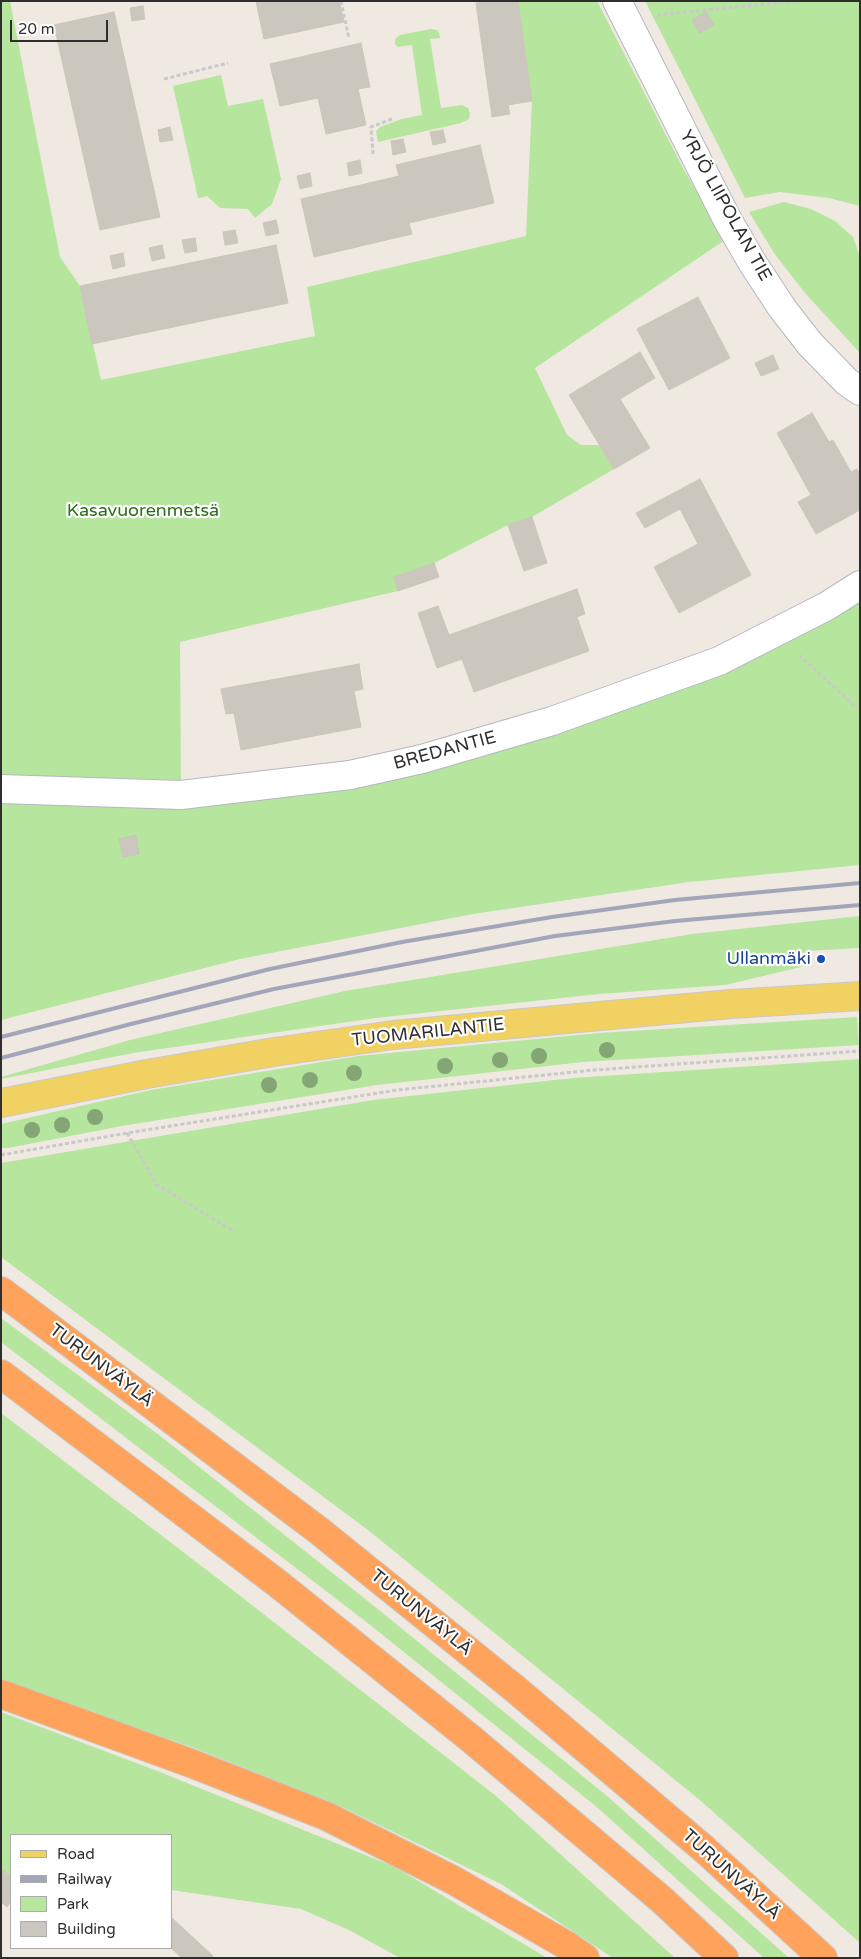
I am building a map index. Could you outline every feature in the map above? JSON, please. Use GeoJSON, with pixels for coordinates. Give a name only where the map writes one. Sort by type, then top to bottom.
{"type":"FeatureCollection","features":[{"type":"Feature","properties":{"kind":"highway","name":"TURUNVÄYLÄ"},"geometry":{"type":"LineString","coordinates":[[1,1291],[318,1530],[507,1682],[704,1850],[824,1958]]}},
{"type":"Feature","properties":{"kind":"highway"},"geometry":{"type":"LineString","coordinates":[[1,1374],[277,1583],[470,1738],[662,1900],[724,1958]]}},
{"type":"Feature","properties":{"kind":"highway"},"geometry":{"type":"LineString","coordinates":[[1,1694],[193,1764],[326,1816],[453,1880],[566,1945],[585,1958]]}},
{"type":"Feature","properties":{"kind":"main road","name":"TUOMARILANTIE"},"geometry":{"type":"LineString","coordinates":[[1,1104],[147,1074],[274,1052],[393,1035],[731,1004],[860,996]]}},
{"type":"Feature","properties":{"kind":"street","name":"YRJÖ LIIPOLAN TIE"},"geometry":{"type":"LineString","coordinates":[[617,1],[726,217],[752,262],[782,308],[810,344],[847,382],[860,391]]}},
{"type":"Feature","properties":{"kind":"street","name":"BREDANTIE"},"geometry":{"type":"LineString","coordinates":[[1,789],[181,795],[350,775],[422,759],[552,721],[718,661],[827,606],[860,585]]}},
{"type":"Feature","properties":{"kind":"path"},"geometry":{"type":"LineString","coordinates":[[341,1],[349,39]]}},
{"type":"Feature","properties":{"kind":"path"},"geometry":{"type":"LineString","coordinates":[[656,15],[796,1]]}},
{"type":"Feature","properties":{"kind":"path"},"geometry":{"type":"LineString","coordinates":[[164,79],[228,63]]}},
{"type":"Feature","properties":{"kind":"path"},"geometry":{"type":"LineString","coordinates":[[373,154],[371,127],[392,119]]}},
{"type":"Feature","properties":{"kind":"path"},"geometry":{"type":"LineString","coordinates":[[774,633],[858,708]]}},
{"type":"Feature","properties":{"kind":"path"},"geometry":{"type":"LineString","coordinates":[[1,1155],[397,1090],[594,1070],[860,1051]]}},
{"type":"Feature","properties":{"kind":"path"},"geometry":{"type":"LineString","coordinates":[[128,1133],[157,1185],[235,1232]]}},
{"type":"Feature","properties":{"kind":"green space","name":"Kasavuorenmetsä"},"geometry":{"type":"Polygon","coordinates":[[[1,1],[10,1],[60,257],[80,286],[101,380],[315,336],[307,287],[526,236],[532,101],[518,1],[597,1],[684,170],[725,240],[535,368],[567,435],[581,445],[599,445],[614,469],[532,517],[508,525],[434,563],[394,577],[398,591],[180,642],[181,786],[99,786],[98,807],[364,785],[860,600],[860,865],[689,882],[473,914],[240,959],[1,1020],[1,1]]]}},
{"type":"Feature","properties":{"kind":"green space"},"geometry":{"type":"Polygon","coordinates":[[[645,1],[860,1],[860,206],[829,198],[780,192],[745,198],[645,1]]]}},
{"type":"Feature","properties":{"kind":"green space"},"geometry":{"type":"Polygon","coordinates":[[[431,29],[437,30],[440,38],[430,39],[441,108],[462,105],[468,108],[470,113],[469,119],[461,123],[378,142],[376,131],[380,127],[402,119],[422,115],[412,45],[398,47],[395,44],[395,39],[400,35],[431,29]]]}},
{"type":"Feature","properties":{"kind":"green space"},"geometry":{"type":"Polygon","coordinates":[[[221,75],[228,106],[263,99],[281,179],[272,204],[255,218],[248,209],[220,208],[207,196],[198,198],[173,86],[221,75]]]}},
{"type":"Feature","properties":{"kind":"green space"},"geometry":{"type":"Polygon","coordinates":[[[784,202],[811,209],[835,221],[853,237],[860,257],[860,353],[805,293],[774,253],[749,212],[784,202]]]}},
{"type":"Feature","properties":{"kind":"green space"},"geometry":{"type":"Polygon","coordinates":[[[860,916],[860,948],[806,951],[801,967],[725,985],[599,994],[376,1018],[133,1053],[1,1079],[1,1077],[130,1040],[345,991],[692,934],[860,916]]]}},
{"type":"Feature","properties":{"kind":"green space"},"geometry":{"type":"Polygon","coordinates":[[[857,1017],[859,1045],[583,1062],[377,1085],[122,1126],[1,1148],[1,1124],[151,1090],[358,1056],[599,1033],[857,1017]]]}},
{"type":"Feature","properties":{"kind":"green space"},"geometry":{"type":"Polygon","coordinates":[[[860,1059],[860,1943],[701,1801],[368,1530],[1,1257],[1,1163],[373,1100],[573,1078],[860,1059]]]}},
{"type":"Feature","properties":{"kind":"green space"},"geometry":{"type":"Polygon","coordinates":[[[1,1318],[159,1435],[379,1610],[607,1796],[789,1958],[764,1958],[598,1808],[369,1624],[1,1342],[1,1318]]]}},
{"type":"Feature","properties":{"kind":"green space"},"geometry":{"type":"Polygon","coordinates":[[[1,1413],[225,1584],[496,1796],[675,1958],[613,1958],[501,1884],[342,1807],[197,1749],[1,1680],[1,1413]]]}},
{"type":"Feature","properties":{"kind":"green space"},"geometry":{"type":"Polygon","coordinates":[[[1,1712],[160,1772],[395,1867],[547,1958],[400,1958],[349,1930],[301,1909],[172,1890],[172,1834],[10,1834],[10,1876],[1,1868],[1,1712]]]}},
{"type":"Feature","properties":{"kind":"building"},"geometry":{"type":"Polygon","coordinates":[[[256,1],[339,1],[344,22],[264,39],[256,1]]]}},
{"type":"Feature","properties":{"kind":"building"},"geometry":{"type":"Polygon","coordinates":[[[518,1],[532,101],[508,105],[510,114],[492,117],[476,3],[518,1]]]}},
{"type":"Feature","properties":{"kind":"building"},"geometry":{"type":"Polygon","coordinates":[[[143,6],[145,19],[132,21],[130,8],[143,6]]]}},
{"type":"Feature","properties":{"kind":"building"},"geometry":{"type":"Polygon","coordinates":[[[114,12],[160,217],[100,230],[54,25],[114,12]]]}},
{"type":"Feature","properties":{"kind":"building"},"geometry":{"type":"Polygon","coordinates":[[[706,12],[714,25],[699,33],[692,20],[706,12]]]}},
{"type":"Feature","properties":{"kind":"building"},"geometry":{"type":"Polygon","coordinates":[[[361,43],[370,87],[358,89],[366,125],[326,134],[318,98],[280,106],[270,64],[361,43]]]}},
{"type":"Feature","properties":{"kind":"building"},"geometry":{"type":"Polygon","coordinates":[[[170,127],[173,140],[160,142],[158,130],[170,127]]]}},
{"type":"Feature","properties":{"kind":"building"},"geometry":{"type":"Polygon","coordinates":[[[443,130],[446,142],[433,145],[430,132],[443,130]]]}},
{"type":"Feature","properties":{"kind":"building"},"geometry":{"type":"Polygon","coordinates":[[[403,139],[406,152],[393,155],[391,141],[403,139]]]}},
{"type":"Feature","properties":{"kind":"building"},"geometry":{"type":"Polygon","coordinates":[[[480,145],[494,203],[409,223],[412,234],[314,257],[301,199],[399,176],[396,165],[480,145]]]}},
{"type":"Feature","properties":{"kind":"building"},"geometry":{"type":"Polygon","coordinates":[[[360,160],[362,173],[349,176],[347,163],[360,160]]]}},
{"type":"Feature","properties":{"kind":"building"},"geometry":{"type":"Polygon","coordinates":[[[310,173],[312,186],[300,189],[297,176],[310,173]]]}},
{"type":"Feature","properties":{"kind":"building"},"geometry":{"type":"Polygon","coordinates":[[[276,220],[279,233],[266,236],[263,223],[276,220]]]}},
{"type":"Feature","properties":{"kind":"building"},"geometry":{"type":"Polygon","coordinates":[[[235,230],[238,243],[225,245],[223,232],[235,230]]]}},
{"type":"Feature","properties":{"kind":"building"},"geometry":{"type":"Polygon","coordinates":[[[195,238],[197,251],[185,253],[182,240],[195,238]]]}},
{"type":"Feature","properties":{"kind":"building"},"geometry":{"type":"Polygon","coordinates":[[[162,245],[165,258],[152,261],[149,248],[162,245]]]}},
{"type":"Feature","properties":{"kind":"building"},"geometry":{"type":"Polygon","coordinates":[[[276,245],[288,303],[92,344],[80,286],[276,245]]]}},
{"type":"Feature","properties":{"kind":"building"},"geometry":{"type":"Polygon","coordinates":[[[123,253],[125,266],[113,269],[110,256],[123,253]]]}},
{"type":"Feature","properties":{"kind":"building"},"geometry":{"type":"Polygon","coordinates":[[[698,297],[730,358],[669,390],[637,329],[698,297]]]}},
{"type":"Feature","properties":{"kind":"building"},"geometry":{"type":"Polygon","coordinates":[[[640,352],[655,378],[620,399],[650,448],[614,469],[569,395],[640,352]]]}},
{"type":"Feature","properties":{"kind":"building"},"geometry":{"type":"Polygon","coordinates":[[[773,355],[779,369],[761,376],[755,363],[773,355]]]}},
{"type":"Feature","properties":{"kind":"building"},"geometry":{"type":"Polygon","coordinates":[[[812,413],[829,442],[833,440],[851,472],[857,469],[860,474],[860,510],[816,534],[798,502],[811,495],[777,433],[812,413]]]}},
{"type":"Feature","properties":{"kind":"building"},"geometry":{"type":"Polygon","coordinates":[[[700,479],[751,575],[679,613],[654,567],[698,544],[680,509],[645,528],[636,513],[700,479]]]}},
{"type":"Feature","properties":{"kind":"building"},"geometry":{"type":"Polygon","coordinates":[[[532,517],[547,563],[524,571],[508,525],[532,517]]]}},
{"type":"Feature","properties":{"kind":"building"},"geometry":{"type":"Polygon","coordinates":[[[434,563],[439,577],[398,591],[394,577],[434,563]]]}},
{"type":"Feature","properties":{"kind":"building"},"geometry":{"type":"Polygon","coordinates":[[[577,589],[585,614],[577,617],[589,651],[474,692],[462,659],[437,668],[418,613],[438,606],[449,635],[577,589]]]}},
{"type":"Feature","properties":{"kind":"building"},"geometry":{"type":"Polygon","coordinates":[[[359,664],[363,689],[354,691],[361,727],[241,750],[234,713],[226,714],[221,689],[359,664]]]}},
{"type":"Feature","properties":{"kind":"building"},"geometry":{"type":"Polygon","coordinates":[[[136,835],[139,854],[123,857],[119,839],[136,835]]]}},
{"type":"Feature","properties":{"kind":"building"},"geometry":{"type":"Polygon","coordinates":[[[1,1868],[10,1876],[10,1902],[7,1907],[1,1902],[1,1868]]]}},
{"type":"Feature","properties":{"kind":"building"},"geometry":{"type":"Polygon","coordinates":[[[172,1918],[213,1956],[211,1958],[182,1958],[172,1949],[172,1918]]]}},
{"type":"Feature","properties":{"kind":"railway"},"geometry":{"type":"LineString","coordinates":[[1,1037],[270,969],[402,942],[552,917],[675,900],[860,883]]}},
{"type":"Feature","properties":{"kind":"railway"},"geometry":{"type":"LineString","coordinates":[[1,1058],[274,989],[555,936],[675,921],[860,905]]}},
{"type":"Feature","properties":{"kind":"place","name":"Ullanmäki"},"geometry":{"type":"Point","coordinates":[821,959]}}]}
